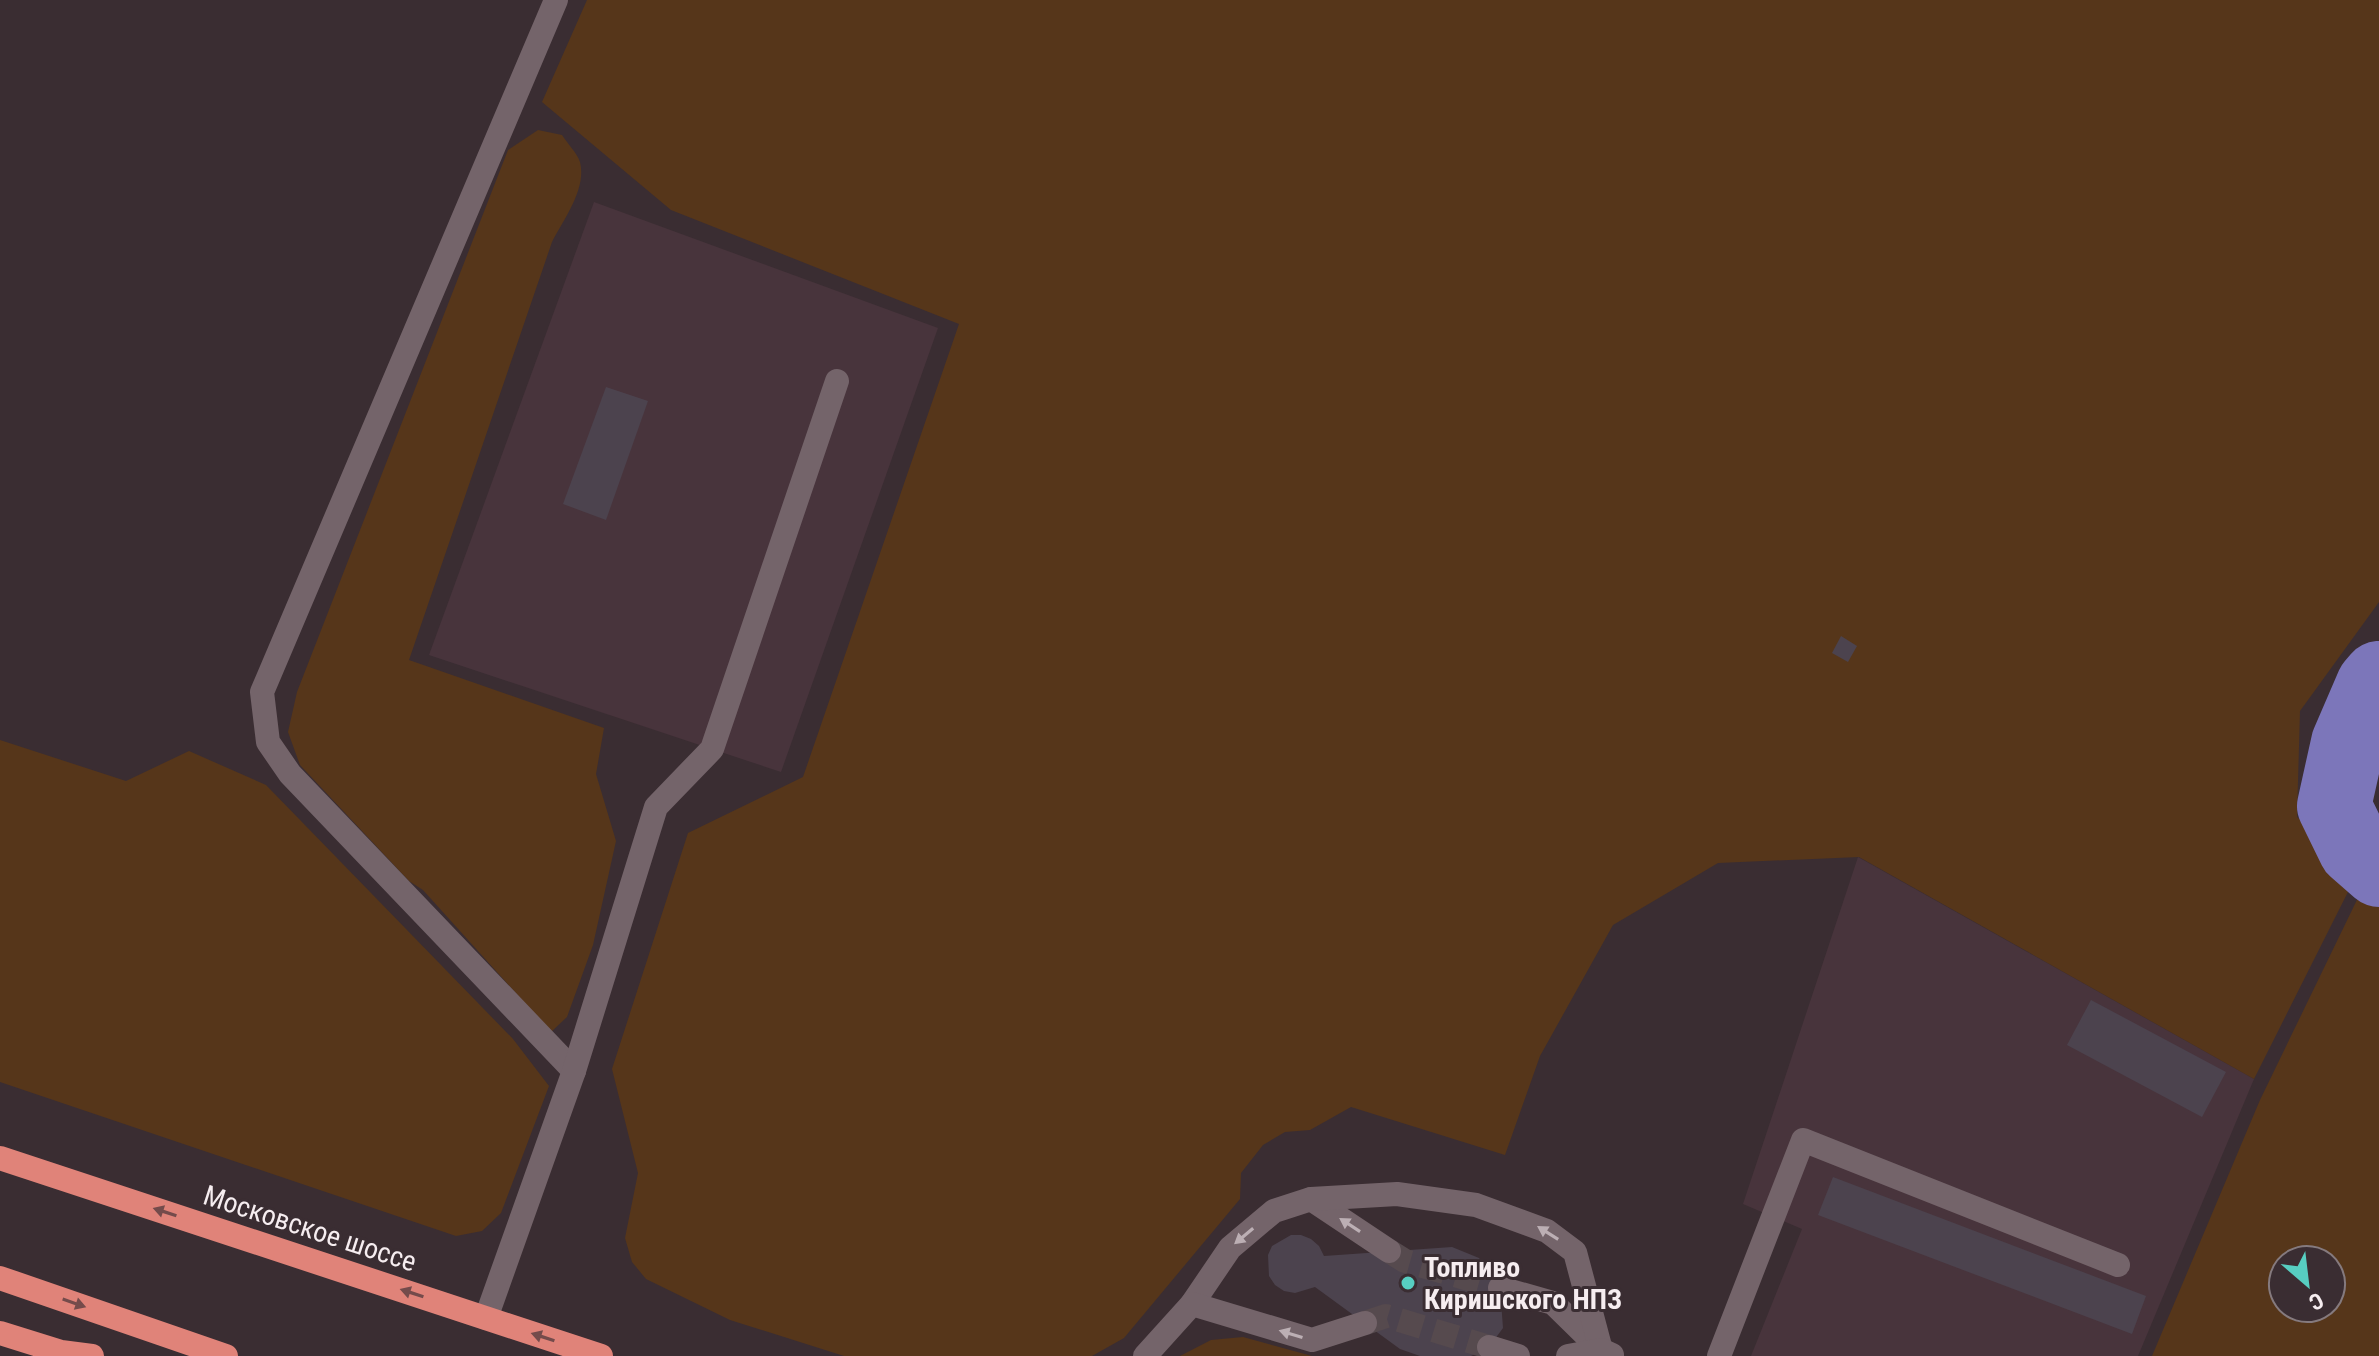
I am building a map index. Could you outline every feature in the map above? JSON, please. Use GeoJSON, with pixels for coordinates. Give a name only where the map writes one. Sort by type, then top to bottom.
{"type":"FeatureCollection","features":[{"type":"Feature","properties":{"kind":"highway","name":"Московское шоссе"},"geometry":{"type":"LineString","coordinates":[[0,1158],[601,1356]]}},
{"type":"Feature","properties":{"kind":"highway"},"geometry":{"type":"LineString","coordinates":[[0,1278],[226,1356]]}},
{"type":"Feature","properties":{"kind":"highway"},"geometry":{"type":"LineString","coordinates":[[0,1333],[61,1352],[92,1356]]}},
{"type":"Feature","properties":{"kind":"street"},"geometry":{"type":"LineString","coordinates":[[556,0],[262,692],[268,742],[290,774],[574,1071]]}},
{"type":"Feature","properties":{"kind":"street"},"geometry":{"type":"LineString","coordinates":[[486,1318],[574,1071],[656,807],[712,749],[837,381]]}},
{"type":"Feature","properties":{"kind":"street"},"geometry":{"type":"LineString","coordinates":[[1719,1356],[1803,1140],[2118,1265]]}},
{"type":"Feature","properties":{"kind":"street"},"geometry":{"type":"LineString","coordinates":[[1145,1356],[1192,1304],[1230,1248],[1274,1211],[1311,1199],[1397,1194],[1476,1205],[1547,1231],[1575,1252],[1607,1353]]}},
{"type":"Feature","properties":{"kind":"street"},"geometry":{"type":"LineString","coordinates":[[1311,1199],[1389,1251]]}},
{"type":"Feature","properties":{"kind":"street"},"geometry":{"type":"LineString","coordinates":[[1500,1288],[1553,1303],[1607,1353]]}},
{"type":"Feature","properties":{"kind":"street"},"geometry":{"type":"LineString","coordinates":[[1192,1304],[1312,1340],[1365,1323]]}},
{"type":"Feature","properties":{"kind":"street"},"geometry":{"type":"LineString","coordinates":[[1489,1347],[1518,1356]]}},
{"type":"Feature","properties":{"kind":"street"},"geometry":{"type":"LineString","coordinates":[[1568,1356],[1607,1353]]}},
{"type":"Feature","properties":{"kind":"shaded area"},"geometry":{"type":"Polygon","coordinates":[[[587,0],[2379,0],[2379,602],[2300,711],[2297,817],[2358,872],[2254,1079],[1859,857],[1718,863],[1613,925],[1540,1056],[1505,1155],[1351,1107],[1310,1130],[1285,1132],[1263,1145],[1241,1173],[1240,1199],[1124,1338],[1092,1356],[844,1356],[730,1320],[646,1279],[632,1262],[625,1238],[638,1173],[612,1069],[688,833],[803,777],[959,324],[671,210],[542,102],[587,0]]]}},
{"type":"Feature","properties":{"kind":"shaded area"},"geometry":{"type":"Polygon","coordinates":[[[538,130],[562,135],[580,162],[580,183],[573,204],[552,242],[409,660],[604,728],[596,774],[616,841],[593,945],[567,1017],[551,1032],[423,890],[409,881],[300,765],[288,732],[297,692],[508,150],[538,130]]]}},
{"type":"Feature","properties":{"kind":"shaded area"},"geometry":{"type":"Polygon","coordinates":[[[594,202],[938,328],[781,772],[429,655],[594,202]]]}},
{"type":"Feature","properties":{"kind":"shaded area"},"geometry":{"type":"Polygon","coordinates":[[[0,740],[126,781],[189,751],[266,785],[513,1039],[549,1086],[501,1213],[482,1231],[456,1236],[0,1082],[0,740]]]}},
{"type":"Feature","properties":{"kind":"shaded area"},"geometry":{"type":"Polygon","coordinates":[[[1858,857],[2254,1079],[2138,1356],[1751,1356],[1802,1229],[1743,1204],[1858,857]]]}},
{"type":"Feature","properties":{"kind":"shaded area"},"geometry":{"type":"Polygon","coordinates":[[[2369,875],[2379,880],[2379,1356],[2152,1356],[2260,1100],[2369,875]]]}},
{"type":"Feature","properties":{"kind":"shaded area"},"geometry":{"type":"Polygon","coordinates":[[[1243,1337],[1312,1356],[1180,1356],[1211,1340],[1243,1337]]]}},
{"type":"Feature","properties":{"kind":"building"},"geometry":{"type":"Polygon","coordinates":[[[606,387],[648,401],[606,520],[563,504],[606,387]]]}},
{"type":"Feature","properties":{"kind":"building"},"geometry":{"type":"Polygon","coordinates":[[[1841,636],[1857,646],[1848,662],[1832,653],[1841,636]]]}},
{"type":"Feature","properties":{"kind":"building"},"geometry":{"type":"Polygon","coordinates":[[[2091,1000],[2226,1072],[2202,1117],[2067,1045],[2091,1000]]]}},
{"type":"Feature","properties":{"kind":"building"},"geometry":{"type":"Polygon","coordinates":[[[1833,1177],[2146,1296],[2132,1334],[1818,1215],[1833,1177]]]}},
{"type":"Feature","properties":{"kind":"building"},"geometry":{"type":"Polygon","coordinates":[[[1291,1235],[1311,1239],[1324,1256],[1452,1247],[1479,1258],[1500,1288],[1503,1328],[1489,1347],[1471,1356],[1420,1356],[1400,1349],[1315,1287],[1295,1293],[1275,1285],[1269,1276],[1268,1255],[1272,1246],[1291,1235]]]}},
{"type":"Feature","properties":{"kind":"waterway"},"geometry":{"type":"LineString","coordinates":[[2379,678],[2373,685],[2348,743],[2334,806],[2355,849],[2379,870]]}},
{"type":"Feature","properties":{"kind":"tunnel"},"geometry":{"type":"LineString","coordinates":[[1389,1251],[1405,1261],[1500,1288]]}},
{"type":"Feature","properties":{"kind":"tunnel"},"geometry":{"type":"LineString","coordinates":[[1365,1323],[1386,1316],[1489,1347]]}},
{"type":"Feature","properties":{"kind":"place","name":"Топливо Киришского НПЗ"},"geometry":{"type":"Point","coordinates":[1408,1283]}}]}
